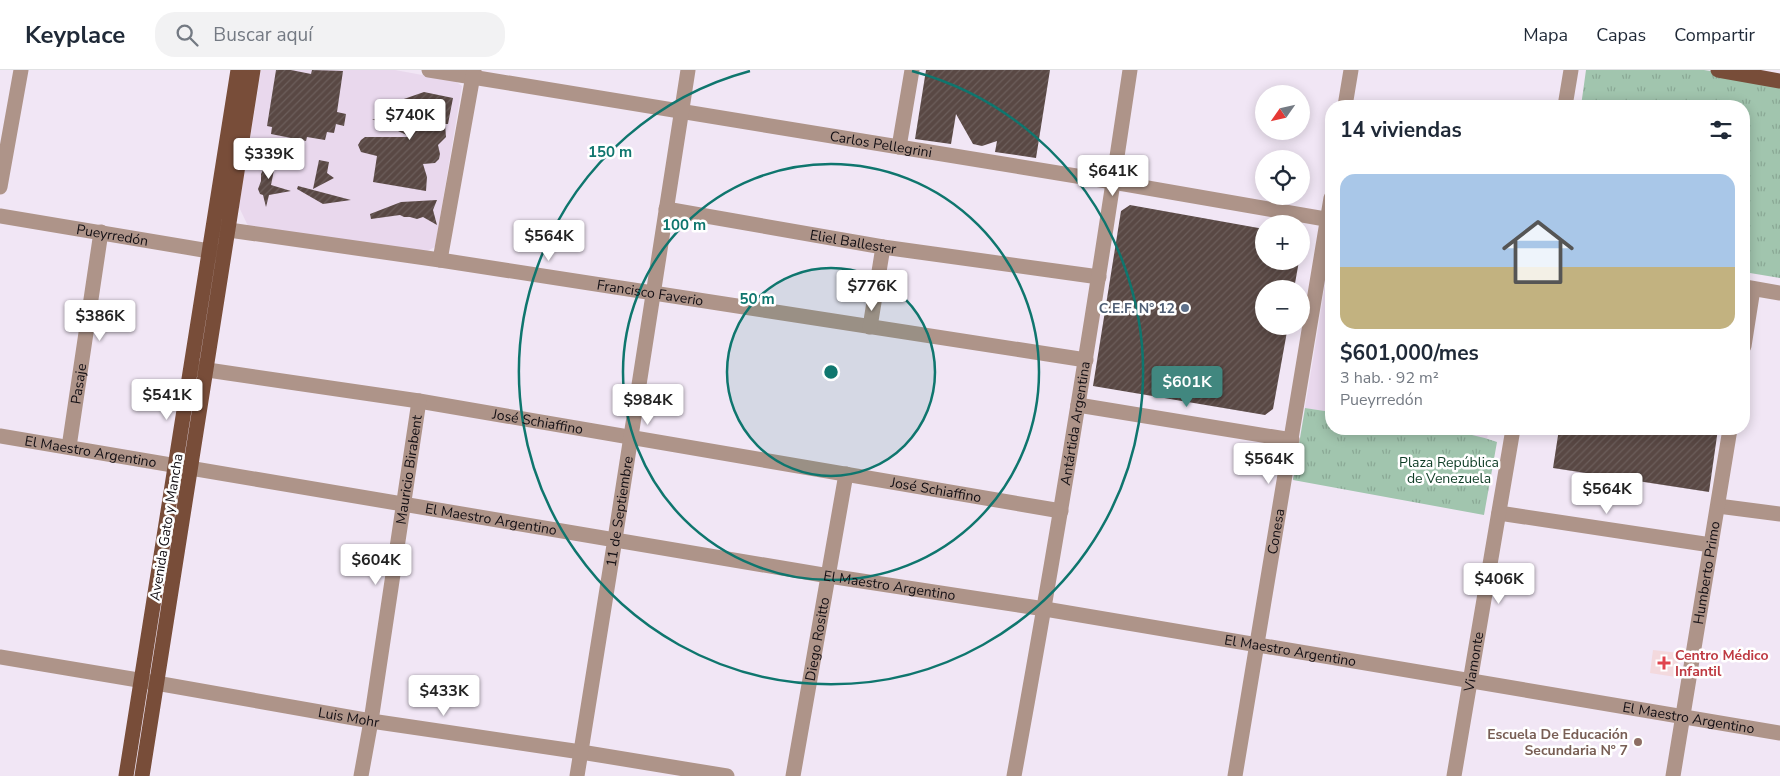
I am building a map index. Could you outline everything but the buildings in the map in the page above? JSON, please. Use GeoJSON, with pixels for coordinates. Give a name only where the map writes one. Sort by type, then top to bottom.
{"type":"FeatureCollection","features":[{"type":"Feature","properties":{"kind":"main road","name":"Avenida Gato y Mancha"},"geometry":{"type":"LineString","coordinates":[[183,468],[190,367],[238,70]]}},
{"type":"Feature","properties":{"kind":"main road","name":"Avenida Gato y Mancha"},"geometry":{"type":"LineString","coordinates":[[126,776],[148,682],[183,468],[207,370],[253,70]]}},
{"type":"Feature","properties":{"kind":"main road"},"geometry":{"type":"LineString","coordinates":[[1718,70],[1780,81]]}},
{"type":"Feature","properties":{"kind":"main road","name":"Avenida Gato y Mancha"},"geometry":{"type":"LineString","coordinates":[[142,776],[148,682]]}},
{"type":"Feature","properties":{"kind":"street"},"geometry":{"type":"LineString","coordinates":[[0,188],[20,70]]}},
{"type":"Feature","properties":{"kind":"street","name":"Carlos Pellegrini"},"geometry":{"type":"LineString","coordinates":[[429,70],[473,74],[1325,219]]}},
{"type":"Feature","properties":{"kind":"street","name":"11 de Septiembre"},"geometry":{"type":"LineString","coordinates":[[577,776],[688,70]]}},
{"type":"Feature","properties":{"kind":"street"},"geometry":{"type":"LineString","coordinates":[[899,147],[912,70]]}},
{"type":"Feature","properties":{"kind":"street","name":"Antártida Argentina"},"geometry":{"type":"LineString","coordinates":[[1014,776],[1045,609],[1086,360],[1130,70]]}},
{"type":"Feature","properties":{"kind":"street"},"geometry":{"type":"LineString","coordinates":[[1347,100],[1351,70]]}},
{"type":"Feature","properties":{"kind":"street"},"geometry":{"type":"LineString","coordinates":[[1566,100],[1571,70]]}},
{"type":"Feature","properties":{"kind":"street"},"geometry":{"type":"LineString","coordinates":[[440,260],[473,74]]}},
{"type":"Feature","properties":{"kind":"street","name":"Eliel Ballester"},"geometry":{"type":"LineString","coordinates":[[666,209],[883,247],[1099,277]]}},
{"type":"Feature","properties":{"kind":"street","name":"Pueyrredón"},"geometry":{"type":"LineString","coordinates":[[0,216],[225,254]]}},
{"type":"Feature","properties":{"kind":"street","name":"Francisco Faverio"},"geometry":{"type":"LineString","coordinates":[[213,228],[440,260],[1086,360]]}},
{"type":"Feature","properties":{"kind":"street","name":"Pasaje"},"geometry":{"type":"LineString","coordinates":[[69,447],[102,232]]}},
{"type":"Feature","properties":{"kind":"street"},"geometry":{"type":"LineString","coordinates":[[870,327],[883,247]]}},
{"type":"Feature","properties":{"kind":"street","name":"Conesa"},"geometry":{"type":"LineString","coordinates":[[1235,776],[1325,249]]}},
{"type":"Feature","properties":{"kind":"street"},"geometry":{"type":"LineString","coordinates":[[1750,288],[1780,293]]}},
{"type":"Feature","properties":{"kind":"street","name":"José Schiaffino"},"geometry":{"type":"LineString","coordinates":[[190,367],[631,437],[1061,511]]}},
{"type":"Feature","properties":{"kind":"street","name":"Mauricio Birabent"},"geometry":{"type":"LineString","coordinates":[[361,776],[419,402]]}},
{"type":"Feature","properties":{"kind":"street"},"geometry":{"type":"LineString","coordinates":[[1078,405],[1292,440]]}},
{"type":"Feature","properties":{"kind":"street","name":"Viamonte"},"geometry":{"type":"LineString","coordinates":[[1454,776],[1472,680],[1512,435]]}},
{"type":"Feature","properties":{"kind":"street","name":"Humberto Primo"},"geometry":{"type":"LineString","coordinates":[[1673,776],[1729,435]]}},
{"type":"Feature","properties":{"kind":"street","name":"El Maestro Argentino"},"geometry":{"type":"LineString","coordinates":[[0,436],[829,576],[1045,609],[1780,733]]}},
{"type":"Feature","properties":{"kind":"street","name":"Diego Rositto"},"geometry":{"type":"LineString","coordinates":[[793,776],[846,474]]}},
{"type":"Feature","properties":{"kind":"street"},"geometry":{"type":"LineString","coordinates":[[1718,506],[1780,514]]}},
{"type":"Feature","properties":{"kind":"street"},"geometry":{"type":"LineString","coordinates":[[1499,514],[1711,545]]}},
{"type":"Feature","properties":{"kind":"street","name":"Luis Mohr"},"geometry":{"type":"LineString","coordinates":[[0,657],[371,721],[727,776]]}},
{"type":"Feature","properties":{"kind":"shaded area"},"geometry":{"type":"Polygon","coordinates":[[[261,70],[395,70],[455,81],[462,86],[435,247],[425,252],[248,226],[239,207],[261,70]]]}},
{"type":"Feature","properties":{"kind":"shaded area"},"geometry":{"type":"Polygon","coordinates":[[[1325,286],[1325,411],[1305,408],[1325,286]]]}},
{"type":"Feature","properties":{"kind":"shaded area"},"geometry":{"type":"Polygon","coordinates":[[[1464,435],[1488,435],[1487,439],[1464,435]]]}},
{"type":"Feature","properties":{"kind":"shaded area","name":"Centro Médico Infantil"},"geometry":{"type":"Polygon","coordinates":[[[1653,650],[1679,653],[1676,677],[1650,673],[1653,650]]]}},
{"type":"Feature","properties":{"kind":"green space"},"geometry":{"type":"Polygon","coordinates":[[[1586,70],[1704,70],[1780,82],[1780,278],[1750,273],[1750,100],[1582,100],[1586,70]]]}},
{"type":"Feature","properties":{"kind":"green space","name":"Plaza República de Venezuela"},"geometry":{"type":"Polygon","coordinates":[[[1305,408],[1325,411],[1325,435],[1473,435],[1497,442],[1484,515],[1293,480],[1305,408]]]}},
{"type":"Feature","properties":{"kind":"place","name":"C.E.F. N° 12"},"geometry":{"type":"Point","coordinates":[1185,308]}},
{"type":"Feature","properties":{"kind":"place","name":"Centro Médico Infantil"},"geometry":{"type":"Point","coordinates":[1664,663]}},
{"type":"Feature","properties":{"kind":"place","name":"Escuela De Educación Secundaria Nº 7"},"geometry":{"type":"Point","coordinates":[1638,742]}}]}
